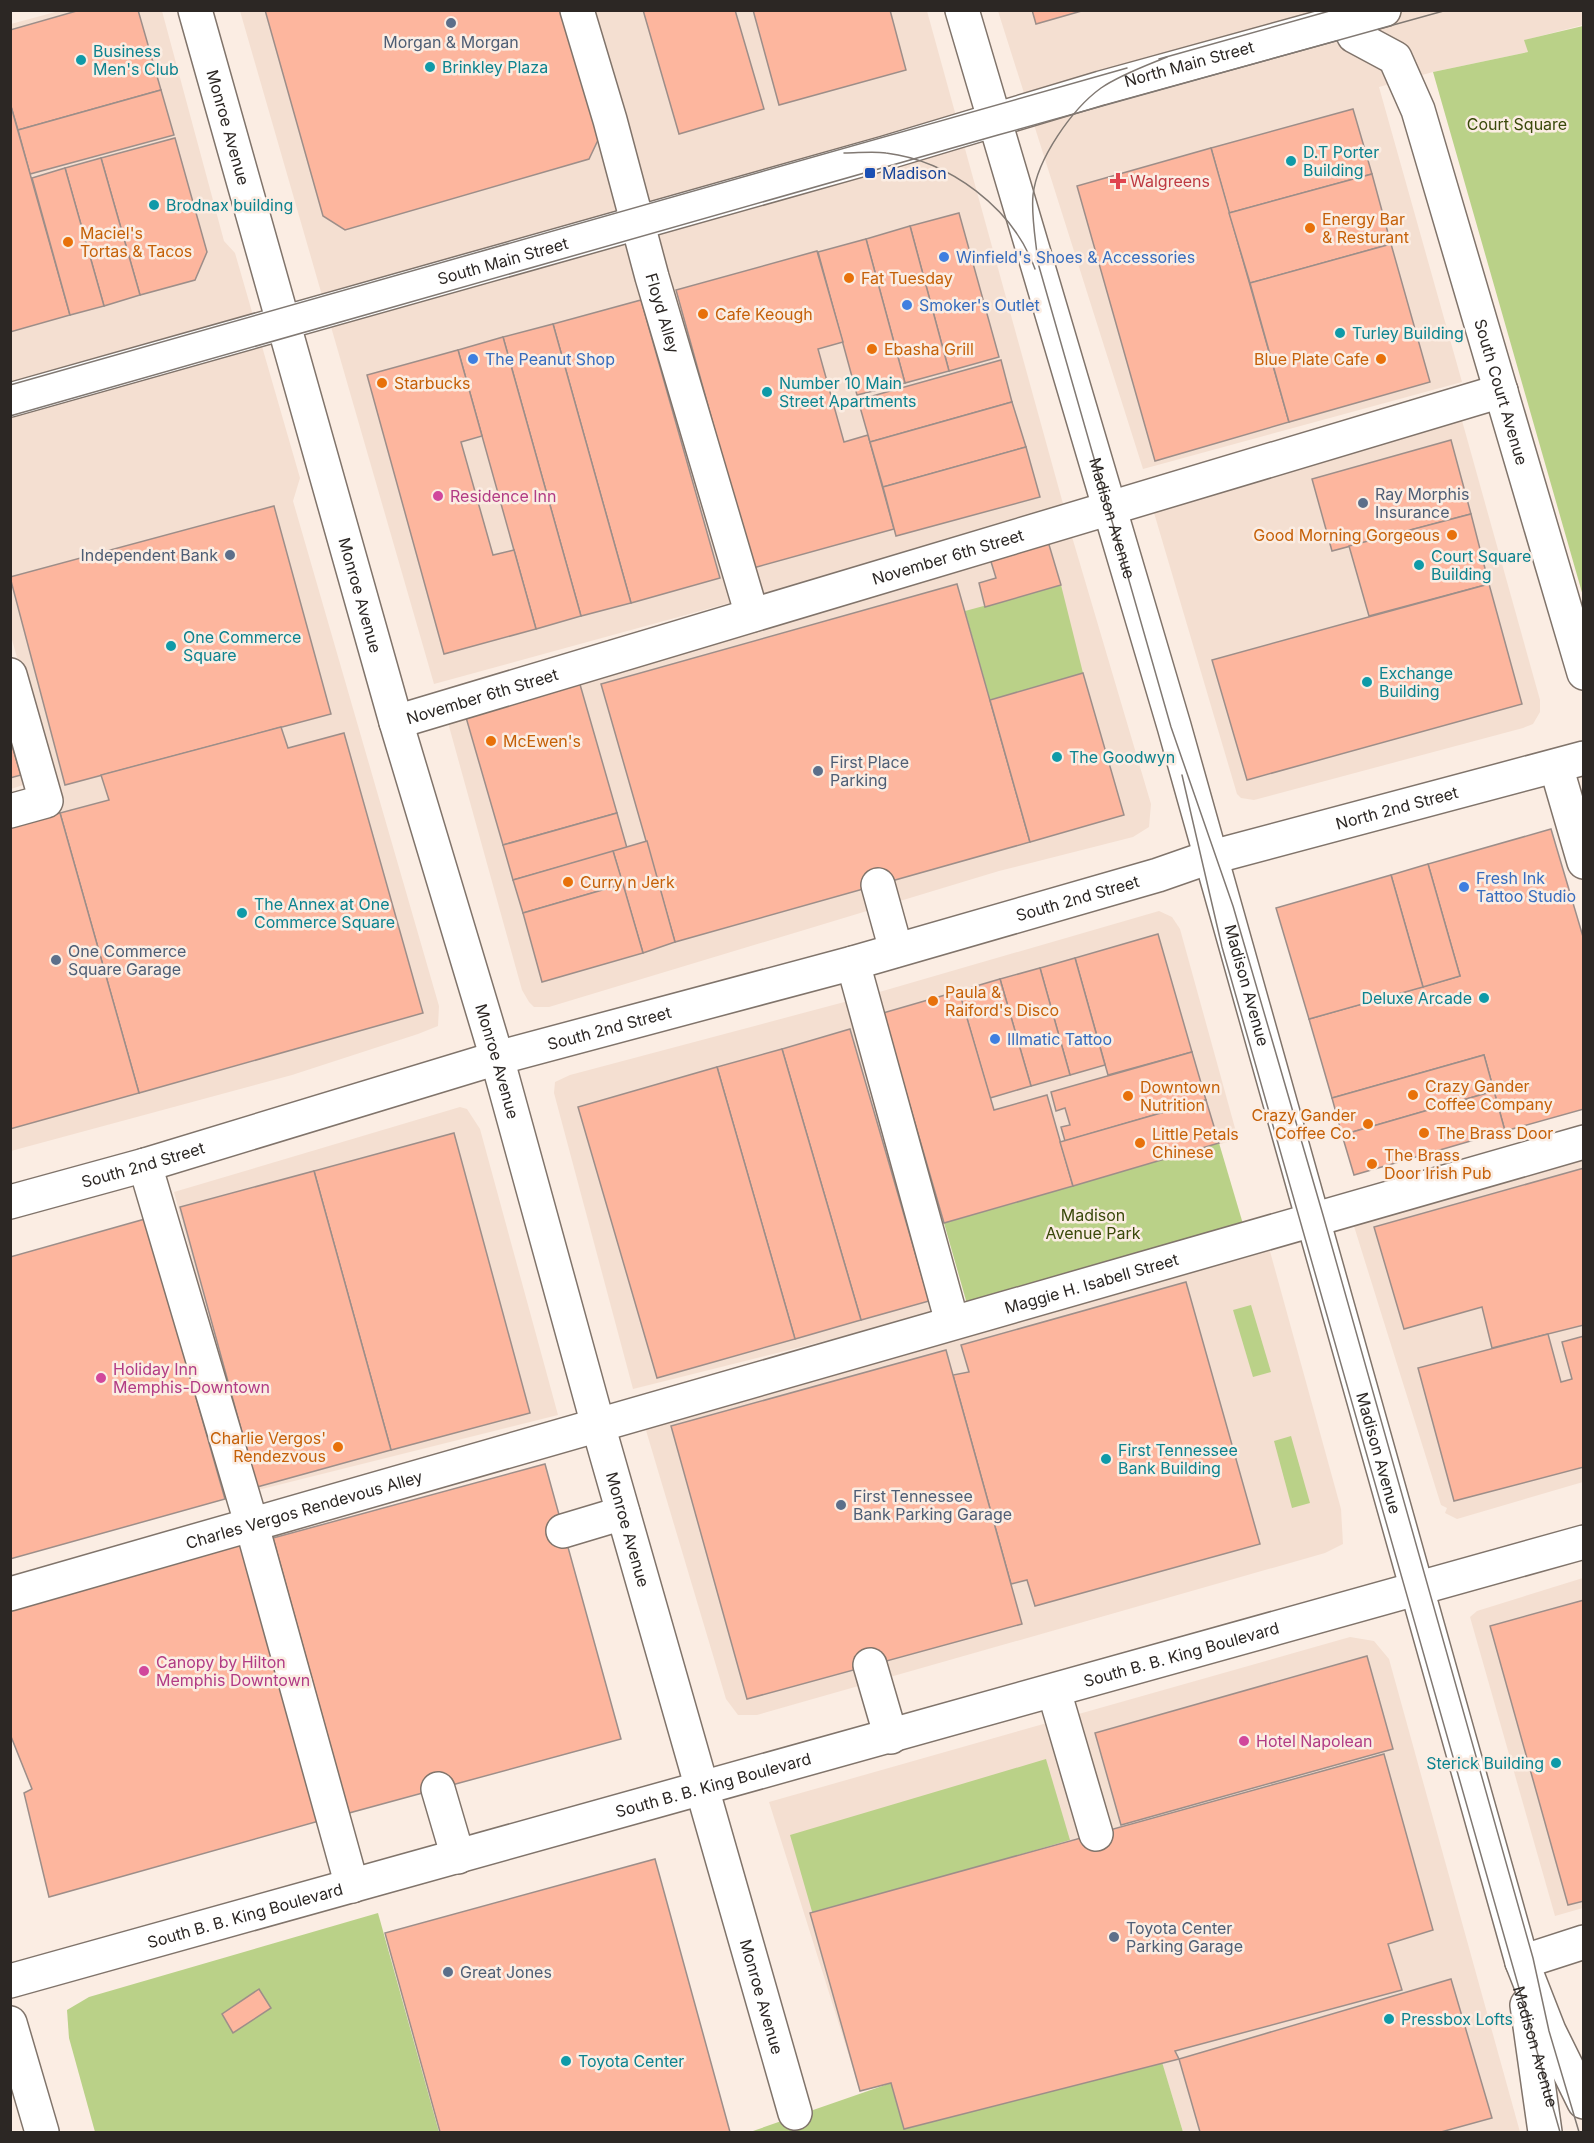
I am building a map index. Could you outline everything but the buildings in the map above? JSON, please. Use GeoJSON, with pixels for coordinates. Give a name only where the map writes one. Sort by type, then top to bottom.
{"type":"FeatureCollection","features":[{"type":"Feature","properties":{"kind":"street","name":"Monroe Avenue"},"geometry":{"type":"LineString","coordinates":[[195,10],[396,722],[497,1058],[598,1425],[795,2113]]}},
{"type":"Feature","properties":{"kind":"street","name":"Floyd Alley"},"geometry":{"type":"LineString","coordinates":[[577,10],[752,615]]}},
{"type":"Feature","properties":{"kind":"street","name":"Madison Avenue"},"geometry":{"type":"LineString","coordinates":[[962,10],[1210,859],[1522,1962],[1550,2031],[1584,2102]]}},
{"type":"Feature","properties":{"kind":"street","name":"North Main Street"},"geometry":{"type":"LineString","coordinates":[[994,121],[1345,15],[1384,10]]}},
{"type":"Feature","properties":{"kind":"street","name":"South Court Avenue"},"geometry":{"type":"LineString","coordinates":[[1345,15],[1354,36],[1395,58],[1418,110],[1584,673]]}},
{"type":"Feature","properties":{"kind":"street","name":"South Main Street"},"geometry":{"type":"LineString","coordinates":[[10,400],[994,121]]}},
{"type":"Feature","properties":{"kind":"street","name":"November 6th Street"},"geometry":{"type":"LineString","coordinates":[[396,722],[1501,391]]}},
{"type":"Feature","properties":{"kind":"street"},"geometry":{"type":"LineString","coordinates":[[10,675],[46,801],[10,812]]}},
{"type":"Feature","properties":{"kind":"street","name":"North 2nd Street"},"geometry":{"type":"LineString","coordinates":[[1210,859],[1570,762]]}},
{"type":"Feature","properties":{"kind":"street"},"geometry":{"type":"LineString","coordinates":[[1570,762],[1584,862]]}},
{"type":"Feature","properties":{"kind":"street","name":"South 2nd Street"},"geometry":{"type":"LineString","coordinates":[[10,1202],[145,1165],[497,1058],[853,963],[1210,859]]}},
{"type":"Feature","properties":{"kind":"street"},"geometry":{"type":"LineString","coordinates":[[878,885],[896,950]]}},
{"type":"Feature","properties":{"kind":"street"},"geometry":{"type":"LineString","coordinates":[[853,963],[952,1322]]}},
{"type":"Feature","properties":{"kind":"street","name":"Maggie H. Isabell Street"},"geometry":{"type":"LineString","coordinates":[[598,1425],[1584,1142]]}},
{"type":"Feature","properties":{"kind":"street"},"geometry":{"type":"LineString","coordinates":[[145,1165],[252,1526],[352,1886]]}},
{"type":"Feature","properties":{"kind":"street","name":"Charles Vergos Rendevous Alley"},"geometry":{"type":"LineString","coordinates":[[10,1594],[598,1425]]}},
{"type":"Feature","properties":{"kind":"street"},"geometry":{"type":"LineString","coordinates":[[563,1531],[623,1513]]}},
{"type":"Feature","properties":{"kind":"street","name":"South B. B. King Boulevard"},"geometry":{"type":"LineString","coordinates":[[10,1981],[1584,1542]]}},
{"type":"Feature","properties":{"kind":"street"},"geometry":{"type":"LineString","coordinates":[[870,1665],[891,1737]]}},
{"type":"Feature","properties":{"kind":"street"},"geometry":{"type":"LineString","coordinates":[[1054,1691],[1096,1834]]}},
{"type":"Feature","properties":{"kind":"street"},"geometry":{"type":"LineString","coordinates":[[438,1789],[458,1857]]}},
{"type":"Feature","properties":{"kind":"street"},"geometry":{"type":"LineString","coordinates":[[1522,1962],[1584,1942]]}},
{"type":"Feature","properties":{"kind":"street","name":"Madison Avenue"},"geometry":{"type":"LineString","coordinates":[[1522,1962],[1545,2133]]}},
{"type":"Feature","properties":{"kind":"street"},"geometry":{"type":"LineString","coordinates":[[10,2023],[42,2133]]}},
{"type":"Feature","properties":{"kind":"shaded area"},"geometry":{"type":"Polygon","coordinates":[[[59,11],[162,11],[224,241],[235,253],[300,478],[293,501],[439,1006],[438,1026],[418,1034],[292,1075],[11,1151],[11,820],[58,806],[11,636],[11,24],[59,11]]]}},
{"type":"Feature","properties":{"kind":"shaded area"},"geometry":{"type":"Polygon","coordinates":[[[240,11],[927,11],[1065,511],[434,684],[240,11]]]}},
{"type":"Feature","properties":{"kind":"shaded area"},"geometry":{"type":"Polygon","coordinates":[[[998,11],[1583,11],[1583,25],[1525,40],[1528,52],[1433,72],[1379,87],[1462,382],[1143,469],[998,11]]]}},
{"type":"Feature","properties":{"kind":"shaded area"},"geometry":{"type":"Polygon","coordinates":[[[1461,417],[1540,700],[1540,712],[1533,724],[1523,728],[1254,800],[1241,798],[1237,794],[1152,506],[1461,417]]]}},
{"type":"Feature","properties":{"kind":"shaded area"},"geometry":{"type":"Polygon","coordinates":[[[1070,530],[1151,804],[1149,827],[1133,837],[999,871],[549,1007],[534,1007],[529,1002],[522,990],[447,719],[1070,530]]]}},
{"type":"Feature","properties":{"kind":"shaded area"},"geometry":{"type":"Polygon","coordinates":[[[10,730],[26,784],[11,789],[10,789],[10,730]]]}},
{"type":"Feature","properties":{"kind":"shaded area"},"geometry":{"type":"Polygon","coordinates":[[[1159,911],[1172,917],[1180,929],[1238,1139],[941,1223],[876,993],[1159,911]]]}},
{"type":"Feature","properties":{"kind":"shaded area"},"geometry":{"type":"Polygon","coordinates":[[[852,1000],[940,1312],[633,1389],[554,1093],[555,1082],[570,1075],[852,1000]]]}},
{"type":"Feature","properties":{"kind":"shaded area"},"geometry":{"type":"Polygon","coordinates":[[[460,1107],[467,1109],[480,1129],[558,1415],[254,1491],[174,1192],[460,1107]]]}},
{"type":"Feature","properties":{"kind":"shaded area"},"geometry":{"type":"Polygon","coordinates":[[[1583,1154],[1583,1482],[1457,1519],[1445,1513],[1447,1508],[1441,1505],[1353,1223],[1583,1154]]]}},
{"type":"Feature","properties":{"kind":"shaded area"},"geometry":{"type":"Polygon","coordinates":[[[1268,1244],[1341,1509],[1343,1544],[1325,1553],[757,1715],[738,1715],[726,1699],[645,1427],[1268,1244]]]}},
{"type":"Feature","properties":{"kind":"shaded area","name":"Sterick Building"},"geometry":{"type":"Polygon","coordinates":[[[1583,1578],[1583,1908],[1555,1916],[1470,1617],[1477,1611],[1583,1578]]]}},
{"type":"Feature","properties":{"kind":"shaded area"},"geometry":{"type":"Polygon","coordinates":[[[1350,1637],[1374,1641],[1389,1659],[1520,2132],[1183,2132],[1162,2063],[904,2129],[891,2083],[860,2091],[769,1802],[1350,1637]]]}},
{"type":"Feature","properties":{"kind":"green space","name":"Court Square"},"geometry":{"type":"Polygon","coordinates":[[[1584,26],[1583,596],[1433,72],[1528,52],[1524,40],[1584,26]]]}},
{"type":"Feature","properties":{"kind":"green space"},"geometry":{"type":"Polygon","coordinates":[[[1061,585],[1083,673],[990,700],[965,611],[1061,585]]]}},
{"type":"Feature","properties":{"kind":"green space","name":"Madison Avenue Park"},"geometry":{"type":"Polygon","coordinates":[[[1219,1143],[1243,1224],[967,1304],[944,1223],[1219,1143]]]}},
{"type":"Feature","properties":{"kind":"green space"},"geometry":{"type":"Polygon","coordinates":[[[1251,1305],[1271,1372],[1253,1377],[1233,1310],[1251,1305]]]}},
{"type":"Feature","properties":{"kind":"green space"},"geometry":{"type":"Polygon","coordinates":[[[1291,1436],[1310,1503],[1292,1508],[1274,1441],[1291,1436]]]}},
{"type":"Feature","properties":{"kind":"green space"},"geometry":{"type":"Polygon","coordinates":[[[1046,1759],[1070,1840],[813,1915],[790,1835],[1046,1759]]]}},
{"type":"Feature","properties":{"kind":"green space"},"geometry":{"type":"Polygon","coordinates":[[[378,1913],[439,2132],[95,2132],[69,2038],[67,2010],[89,1997],[378,1913]]]}},
{"type":"Feature","properties":{"kind":"green space"},"geometry":{"type":"Polygon","coordinates":[[[1162,2062],[1183,2132],[750,2132],[891,2083],[904,2129],[1162,2062]]]}},
{"type":"Feature","properties":{"kind":"tram line"},"geometry":{"type":"LineString","coordinates":[[1159,59],[1333,10]]}},
{"type":"Feature","properties":{"kind":"tram line"},"geometry":{"type":"LineString","coordinates":[[10,416],[1447,10]]}},
{"type":"Feature","properties":{"kind":"tram line"},"geometry":{"type":"LineString","coordinates":[[1167,57],[1124,75],[1101,88],[1079,109],[1058,136],[1041,166],[1033,195],[1033,220],[1038,263],[1171,727],[1233,906],[1323,1215],[1533,1958],[1549,2031],[1579,2132]]}},
{"type":"Feature","properties":{"kind":"tram line"},"geometry":{"type":"LineString","coordinates":[[10,385],[1127,68]]}},
{"type":"Feature","properties":{"kind":"tram line"},"geometry":{"type":"LineString","coordinates":[[844,153],[881,152],[910,158],[955,177],[976,191],[1011,226],[1025,247],[1035,269]]}},
{"type":"Feature","properties":{"kind":"tram line"},"geometry":{"type":"LineString","coordinates":[[1182,775],[1222,947],[1560,2132]]}},
{"type":"Feature","properties":{"kind":"place","name":"Morgan & Morgan"},"geometry":{"type":"Point","coordinates":[451,23]}},
{"type":"Feature","properties":{"kind":"place","name":"Business Men's Club"},"geometry":{"type":"Point","coordinates":[81,60]}},
{"type":"Feature","properties":{"kind":"place","name":"Brinkley Plaza"},"geometry":{"type":"Point","coordinates":[430,67]}},
{"type":"Feature","properties":{"kind":"place","name":"D.T Porter Building"},"geometry":{"type":"Point","coordinates":[1291,161]}},
{"type":"Feature","properties":{"kind":"place","name":"Madison"},"geometry":{"type":"Point","coordinates":[870,173]}},
{"type":"Feature","properties":{"kind":"place","name":"Walgreens"},"geometry":{"type":"Point","coordinates":[1118,181]}},
{"type":"Feature","properties":{"kind":"place","name":"Brodnax building"},"geometry":{"type":"Point","coordinates":[154,205]}},
{"type":"Feature","properties":{"kind":"place","name":"Energy Bar & Resturant"},"geometry":{"type":"Point","coordinates":[1310,228]}},
{"type":"Feature","properties":{"kind":"place","name":"Maciel's Tortas & Tacos"},"geometry":{"type":"Point","coordinates":[68,242]}},
{"type":"Feature","properties":{"kind":"place","name":"Winfield's Shoes & Accessories"},"geometry":{"type":"Point","coordinates":[944,257]}},
{"type":"Feature","properties":{"kind":"place","name":"Fat Tuesday"},"geometry":{"type":"Point","coordinates":[849,278]}},
{"type":"Feature","properties":{"kind":"place","name":"Smoker's Outlet"},"geometry":{"type":"Point","coordinates":[907,305]}},
{"type":"Feature","properties":{"kind":"place","name":"Cafe Keough"},"geometry":{"type":"Point","coordinates":[703,314]}},
{"type":"Feature","properties":{"kind":"place","name":"Turley Building"},"geometry":{"type":"Point","coordinates":[1340,333]}},
{"type":"Feature","properties":{"kind":"place","name":"Ebasha Grill"},"geometry":{"type":"Point","coordinates":[872,349]}},
{"type":"Feature","properties":{"kind":"place","name":"The Peanut Shop"},"geometry":{"type":"Point","coordinates":[473,359]}},
{"type":"Feature","properties":{"kind":"place","name":"Blue Plate Cafe"},"geometry":{"type":"Point","coordinates":[1381,359]}},
{"type":"Feature","properties":{"kind":"place","name":"Starbucks"},"geometry":{"type":"Point","coordinates":[382,383]}},
{"type":"Feature","properties":{"kind":"place","name":"Number 10 Main Street Apartments"},"geometry":{"type":"Point","coordinates":[767,392]}},
{"type":"Feature","properties":{"kind":"place","name":"Residence Inn"},"geometry":{"type":"Point","coordinates":[438,496]}},
{"type":"Feature","properties":{"kind":"place","name":"Ray Morphis Insurance"},"geometry":{"type":"Point","coordinates":[1363,503]}},
{"type":"Feature","properties":{"kind":"place","name":"Good Morning Gorgeous"},"geometry":{"type":"Point","coordinates":[1452,535]}},
{"type":"Feature","properties":{"kind":"place","name":"Independent Bank"},"geometry":{"type":"Point","coordinates":[230,555]}},
{"type":"Feature","properties":{"kind":"place","name":"Court Square Building"},"geometry":{"type":"Point","coordinates":[1419,565]}},
{"type":"Feature","properties":{"kind":"place","name":"One Commerce Square"},"geometry":{"type":"Point","coordinates":[171,646]}},
{"type":"Feature","properties":{"kind":"place","name":"Exchange Building"},"geometry":{"type":"Point","coordinates":[1367,682]}},
{"type":"Feature","properties":{"kind":"place","name":"McEwen's"},"geometry":{"type":"Point","coordinates":[491,741]}},
{"type":"Feature","properties":{"kind":"place","name":"The Goodwyn"},"geometry":{"type":"Point","coordinates":[1057,757]}},
{"type":"Feature","properties":{"kind":"place","name":"First Place Parking"},"geometry":{"type":"Point","coordinates":[818,771]}},
{"type":"Feature","properties":{"kind":"place","name":"Curry n Jerk"},"geometry":{"type":"Point","coordinates":[568,882]}},
{"type":"Feature","properties":{"kind":"place","name":"Fresh Ink Tattoo Studio"},"geometry":{"type":"Point","coordinates":[1464,887]}},
{"type":"Feature","properties":{"kind":"place","name":"The Annex at One Commerce Square"},"geometry":{"type":"Point","coordinates":[242,913]}},
{"type":"Feature","properties":{"kind":"place","name":"One Commerce Square Garage"},"geometry":{"type":"Point","coordinates":[56,960]}},
{"type":"Feature","properties":{"kind":"place","name":"Deluxe Arcade"},"geometry":{"type":"Point","coordinates":[1484,998]}},
{"type":"Feature","properties":{"kind":"place","name":"Paula & Raiford's Disco"},"geometry":{"type":"Point","coordinates":[933,1001]}},
{"type":"Feature","properties":{"kind":"place","name":"Illmatic Tattoo"},"geometry":{"type":"Point","coordinates":[995,1039]}},
{"type":"Feature","properties":{"kind":"place","name":"Crazy Gander Coffee Company"},"geometry":{"type":"Point","coordinates":[1413,1095]}},
{"type":"Feature","properties":{"kind":"place","name":"Downtown Nutrition"},"geometry":{"type":"Point","coordinates":[1128,1096]}},
{"type":"Feature","properties":{"kind":"place","name":"Crazy Gander Coffee Co."},"geometry":{"type":"Point","coordinates":[1368,1124]}},
{"type":"Feature","properties":{"kind":"place","name":"The Brass Door"},"geometry":{"type":"Point","coordinates":[1424,1133]}},
{"type":"Feature","properties":{"kind":"place","name":"Little Petals Chinese"},"geometry":{"type":"Point","coordinates":[1140,1143]}},
{"type":"Feature","properties":{"kind":"place","name":"The Brass Door Irish Pub"},"geometry":{"type":"Point","coordinates":[1372,1164]}},
{"type":"Feature","properties":{"kind":"place","name":"Holiday Inn Memphis-Downtown"},"geometry":{"type":"Point","coordinates":[101,1378]}},
{"type":"Feature","properties":{"kind":"place","name":"Charlie Vergos' Rendezvous"},"geometry":{"type":"Point","coordinates":[338,1447]}},
{"type":"Feature","properties":{"kind":"place","name":"First Tennessee Bank Building"},"geometry":{"type":"Point","coordinates":[1106,1459]}},
{"type":"Feature","properties":{"kind":"place","name":"First Tennessee Bank Parking Garage"},"geometry":{"type":"Point","coordinates":[841,1505]}},
{"type":"Feature","properties":{"kind":"place","name":"Canopy by Hilton Memphis Downtown"},"geometry":{"type":"Point","coordinates":[144,1671]}},
{"type":"Feature","properties":{"kind":"place","name":"Hotel Napolean"},"geometry":{"type":"Point","coordinates":[1244,1741]}},
{"type":"Feature","properties":{"kind":"place","name":"Sterick Building"},"geometry":{"type":"Point","coordinates":[1556,1763]}},
{"type":"Feature","properties":{"kind":"place","name":"Toyota Center Parking Garage"},"geometry":{"type":"Point","coordinates":[1114,1937]}},
{"type":"Feature","properties":{"kind":"place","name":"Great Jones"},"geometry":{"type":"Point","coordinates":[448,1972]}},
{"type":"Feature","properties":{"kind":"place","name":"Pressbox Lofts"},"geometry":{"type":"Point","coordinates":[1389,2019]}},
{"type":"Feature","properties":{"kind":"place","name":"Toyota Center"},"geometry":{"type":"Point","coordinates":[566,2061]}}]}
